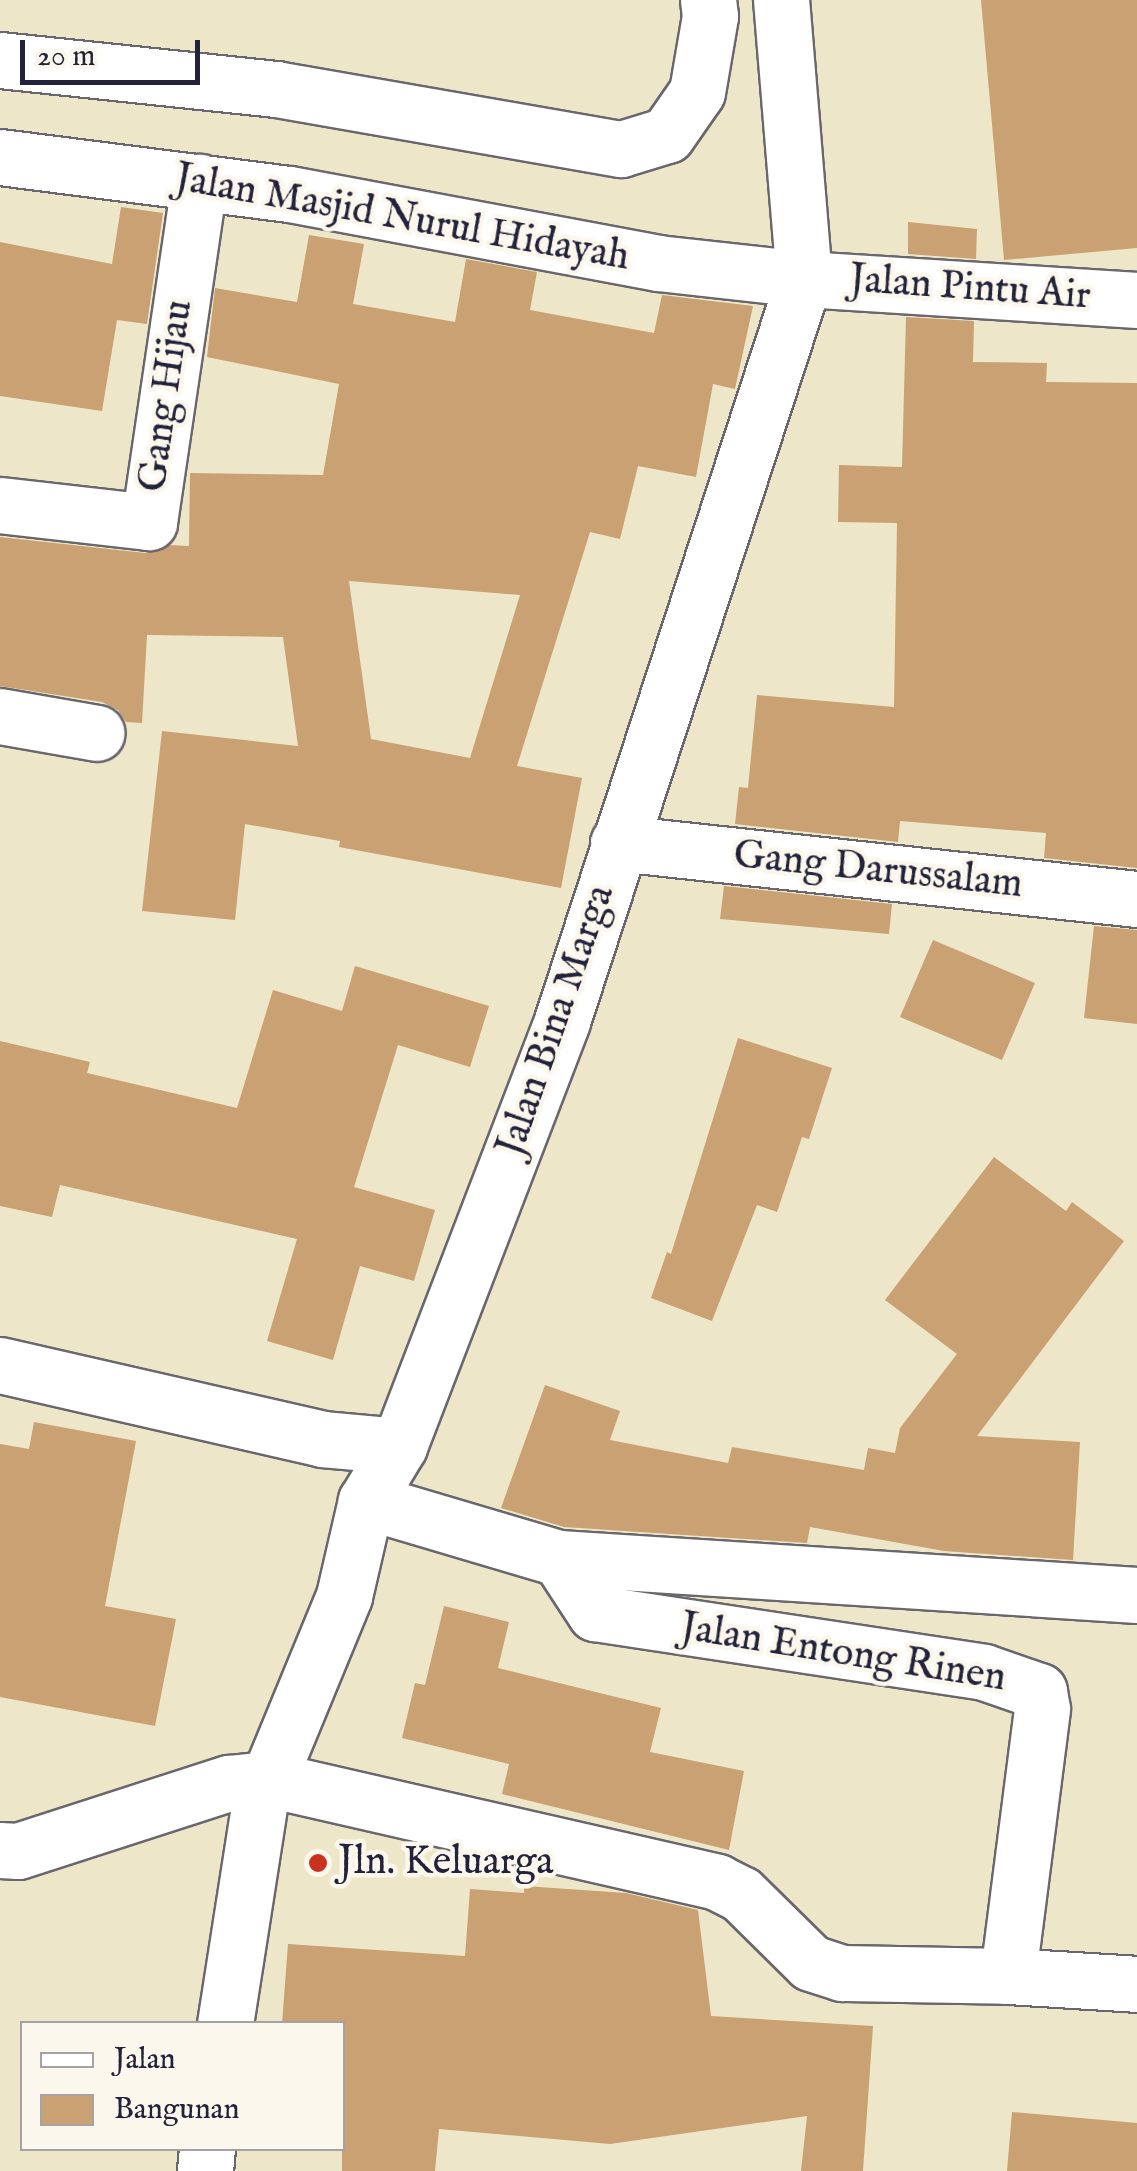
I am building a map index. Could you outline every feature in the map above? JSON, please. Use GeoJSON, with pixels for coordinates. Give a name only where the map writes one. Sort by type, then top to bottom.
{"type":"FeatureCollection","features":[{"type":"Feature","properties":{"kind":"street"},"geometry":{"type":"LineString","coordinates":[[0,60],[276,89],[621,149],[667,135],[697,92],[710,16],[708,0]]}},
{"type":"Feature","properties":{"kind":"street","name":"Jalan Bina Marga"},"geometry":{"type":"LineString","coordinates":[[225,2021],[260,1800],[344,1596],[366,1501],[399,1446],[562,1021],[804,279],[781,0]]}},
{"type":"Feature","properties":{"kind":"street","name":"Jalan Masjid Nurul Hidayah"},"geometry":{"type":"LineString","coordinates":[[0,158],[290,194],[658,263],[804,279]]}},
{"type":"Feature","properties":{"kind":"street","name":"Gang Hijau"},"geometry":{"type":"LineString","coordinates":[[0,505],[149,522],[199,182]]}},
{"type":"Feature","properties":{"kind":"street","name":"Jalan Pintu Air"},"geometry":{"type":"LineString","coordinates":[[804,279],[1137,300]]}},
{"type":"Feature","properties":{"kind":"street"},"geometry":{"type":"LineString","coordinates":[[0,716],[97,733]]}},
{"type":"Feature","properties":{"kind":"street","name":"Gang Darussalam"},"geometry":{"type":"LineString","coordinates":[[618,843],[1137,899]]}},
{"type":"Feature","properties":{"kind":"street"},"geometry":{"type":"LineString","coordinates":[[0,1365],[322,1439],[399,1446]]}},
{"type":"Feature","properties":{"kind":"street","name":"Jalan Entong Rinen"},"geometry":{"type":"LineString","coordinates":[[366,1501],[559,1558],[1137,1595]]}},
{"type":"Feature","properties":{"kind":"street","name":"Jalan Entong Rinen"},"geometry":{"type":"LineString","coordinates":[[559,1558],[595,1613],[984,1672],[1038,1691],[1042,1709],[1008,1976]]}},
{"type":"Feature","properties":{"kind":"street"},"geometry":{"type":"LineString","coordinates":[[0,1850],[18,1851],[229,1783],[268,1779],[718,1882],[741,1894],[811,1963],[842,1973],[1008,1976],[1137,1984]]}},
{"type":"Feature","properties":{"kind":"building"},"geometry":{"type":"Polygon","coordinates":[[[981,0],[1137,0],[1137,248],[1004,260],[981,0]]]}},
{"type":"Feature","properties":{"kind":"building"},"geometry":{"type":"Polygon","coordinates":[[[121,207],[163,213],[147,324],[117,320],[102,411],[0,396],[0,242],[112,264],[121,207]]]}},
{"type":"Feature","properties":{"kind":"building"},"geometry":{"type":"Polygon","coordinates":[[[908,222],[977,229],[976,259],[908,254],[908,222]]]}},
{"type":"Feature","properties":{"kind":"building"},"geometry":{"type":"Polygon","coordinates":[[[309,235],[364,244],[353,304],[455,322],[466,259],[537,272],[530,310],[654,333],[662,295],[753,306],[735,389],[713,384],[696,477],[638,466],[620,539],[590,532],[517,766],[582,778],[561,888],[339,847],[340,841],[245,824],[235,920],[142,911],[162,731],[298,746],[283,637],[147,635],[142,723],[126,722],[118,710],[102,702],[0,686],[0,537],[145,553],[169,545],[189,546],[190,473],[323,475],[339,384],[207,357],[215,288],[297,302],[309,235]],[[349,581],[371,739],[470,758],[520,595],[349,581]]]}},
{"type":"Feature","properties":{"kind":"building"},"geometry":{"type":"Polygon","coordinates":[[[906,317],[974,321],[973,362],[1047,363],[1046,382],[1137,383],[1137,868],[1044,858],[1046,833],[900,821],[898,842],[735,824],[739,787],[748,788],[757,695],[894,707],[897,523],[838,522],[839,465],[902,467],[906,317]]]}},
{"type":"Feature","properties":{"kind":"building"},"geometry":{"type":"Polygon","coordinates":[[[724,886],[892,904],[889,934],[720,919],[724,886]]]}},
{"type":"Feature","properties":{"kind":"building"},"geometry":{"type":"Polygon","coordinates":[[[1094,926],[1137,930],[1137,1024],[1084,1018],[1094,926]]]}},
{"type":"Feature","properties":{"kind":"building"},"geometry":{"type":"Polygon","coordinates":[[[933,940],[1035,983],[1002,1060],[900,1017],[933,940]]]}},
{"type":"Feature","properties":{"kind":"building"},"geometry":{"type":"Polygon","coordinates":[[[355,966],[489,1006],[470,1067],[398,1045],[354,1187],[435,1210],[414,1281],[360,1266],[333,1360],[267,1341],[297,1239],[60,1185],[52,1217],[0,1206],[0,1041],[90,1062],[87,1073],[237,1108],[273,990],[342,1011],[355,966]]]}},
{"type":"Feature","properties":{"kind":"building"},"geometry":{"type":"Polygon","coordinates":[[[738,1038],[832,1068],[809,1139],[802,1137],[777,1212],[757,1205],[712,1321],[651,1298],[667,1252],[671,1254],[738,1038]]]}},
{"type":"Feature","properties":{"kind":"building"},"geometry":{"type":"Polygon","coordinates":[[[994,1157],[1066,1211],[1072,1202],[1124,1241],[977,1436],[1080,1442],[1073,1560],[944,1551],[810,1527],[807,1543],[564,1527],[501,1508],[545,1385],[620,1411],[610,1440],[728,1463],[732,1447],[864,1470],[868,1448],[895,1453],[900,1428],[957,1354],[885,1300],[994,1157]]]}},
{"type":"Feature","properties":{"kind":"building"},"geometry":{"type":"Polygon","coordinates":[[[34,1422],[136,1441],[105,1606],[176,1619],[155,1726],[0,1697],[0,1444],[29,1449],[34,1422]]]}},
{"type":"Feature","properties":{"kind":"building"},"geometry":{"type":"Polygon","coordinates":[[[444,1606],[509,1622],[498,1668],[661,1708],[650,1752],[744,1771],[729,1850],[502,1794],[509,1764],[402,1738],[415,1683],[425,1685],[444,1606]]]}},
{"type":"Feature","properties":{"kind":"building"},"geometry":{"type":"Polygon","coordinates":[[[524,1886],[626,1893],[698,1910],[711,2016],[873,2026],[863,2171],[801,2171],[807,2116],[610,2144],[439,2129],[435,2171],[342,2171],[345,2021],[282,2021],[288,1944],[465,1956],[470,1889],[524,1893],[524,1886]]]}},
{"type":"Feature","properties":{"kind":"building"},"geometry":{"type":"Polygon","coordinates":[[[1012,2112],[1137,2123],[1137,2171],[1007,2171],[1012,2112]]]}},
{"type":"Feature","properties":{"kind":"place","name":"Jln. Keluarga"},"geometry":{"type":"Point","coordinates":[318,1863]}}]}
